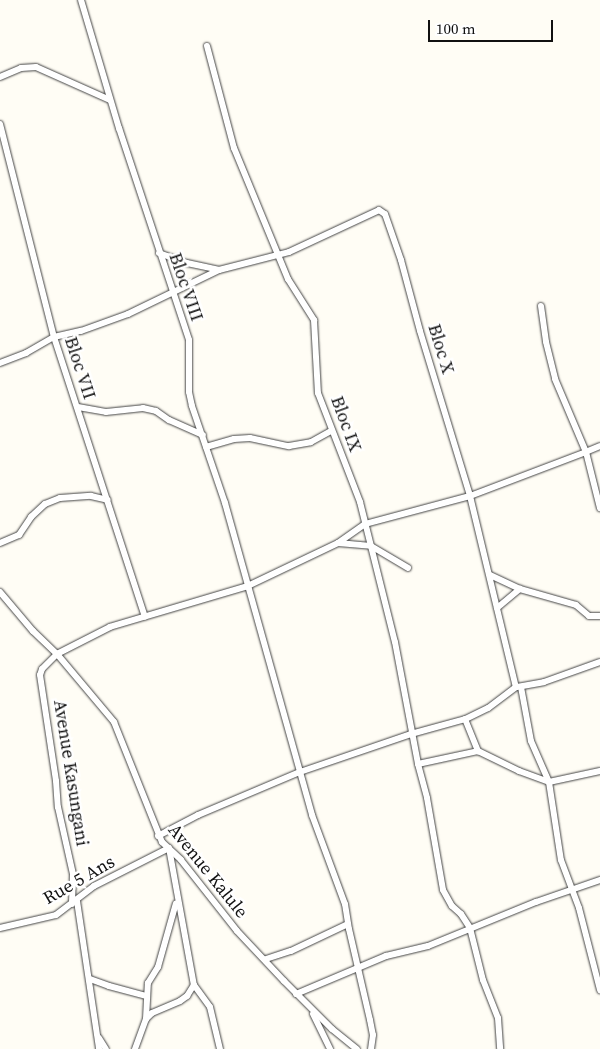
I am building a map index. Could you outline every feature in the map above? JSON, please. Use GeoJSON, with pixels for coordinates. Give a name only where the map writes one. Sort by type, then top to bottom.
{"type":"FeatureCollection","features":[{"type":"Feature","properties":{"kind":"street","name":"Bloc VIII"},"geometry":{"type":"LineString","coordinates":[[82,0],[110,100],[158,253],[190,346],[189,392],[248,586],[321,842],[345,904],[370,1020],[371,1049]]}},
{"type":"Feature","properties":{"kind":"street","name":"Bloc IX"},"geometry":{"type":"LineString","coordinates":[[207,46],[234,148],[288,279],[314,320],[318,393],[360,502],[395,642],[411,734],[427,798],[443,890],[452,906],[461,914],[470,928]]}},
{"type":"Feature","properties":{"kind":"street"},"geometry":{"type":"LineString","coordinates":[[0,77],[21,68],[36,67],[110,100]]}},
{"type":"Feature","properties":{"kind":"street","name":"Bloc VII"},"geometry":{"type":"LineString","coordinates":[[0,124],[54,337],[78,407],[98,479],[108,500],[145,617]]}},
{"type":"Feature","properties":{"kind":"street","name":"Bloc X"},"geometry":{"type":"LineString","coordinates":[[279,254],[289,252],[380,210],[383,211],[401,260],[420,331],[470,496],[497,608],[519,687],[531,742],[549,782],[560,860],[573,889],[600,990]]}},
{"type":"Feature","properties":{"kind":"street"},"geometry":{"type":"LineString","coordinates":[[158,253],[187,263],[219,270]]}},
{"type":"Feature","properties":{"kind":"street"},"geometry":{"type":"LineString","coordinates":[[0,363],[26,353],[54,337],[81,331],[172,294],[219,270],[279,254]]}},
{"type":"Feature","properties":{"kind":"street"},"geometry":{"type":"LineString","coordinates":[[541,306],[546,342],[555,379],[586,452],[600,508]]}},
{"type":"Feature","properties":{"kind":"street"},"geometry":{"type":"LineString","coordinates":[[78,407],[106,412],[143,408],[156,411],[168,420],[203,435]]}},
{"type":"Feature","properties":{"kind":"street"},"geometry":{"type":"LineString","coordinates":[[206,448],[234,439],[250,438],[289,446],[311,442],[332,431]]}},
{"type":"Feature","properties":{"kind":"street"},"geometry":{"type":"LineString","coordinates":[[57,654],[110,627],[248,586],[338,543],[365,524],[470,496],[600,446]]}},
{"type":"Feature","properties":{"kind":"street"},"geometry":{"type":"LineString","coordinates":[[0,543],[19,535],[31,518],[45,504],[60,498],[91,496],[108,500]]}},
{"type":"Feature","properties":{"kind":"street"},"geometry":{"type":"LineString","coordinates":[[338,543],[371,546],[408,568]]}},
{"type":"Feature","properties":{"kind":"street"},"geometry":{"type":"LineString","coordinates":[[490,576],[520,589],[576,605],[589,616],[600,616]]}},
{"type":"Feature","properties":{"kind":"street"},"geometry":{"type":"LineString","coordinates":[[497,608],[520,589]]}},
{"type":"Feature","properties":{"kind":"street","name":"Avenue Kalule"},"geometry":{"type":"LineString","coordinates":[[0,592],[33,631],[57,654],[114,722],[158,836],[192,874],[237,931],[266,959],[296,994],[358,1049]]}},
{"type":"Feature","properties":{"kind":"street","name":"Avenue Kasungani"},"geometry":{"type":"LineString","coordinates":[[57,654],[42,668],[40,675],[56,781],[58,807],[73,874],[74,902],[90,978],[97,1035],[106,1049]]}},
{"type":"Feature","properties":{"kind":"street"},"geometry":{"type":"LineString","coordinates":[[158,836],[198,815],[300,772],[411,734],[465,719],[488,708],[519,687],[544,682],[600,662]]}},
{"type":"Feature","properties":{"kind":"street"},"geometry":{"type":"LineString","coordinates":[[465,719],[478,751]]}},
{"type":"Feature","properties":{"kind":"street"},"geometry":{"type":"LineString","coordinates":[[418,764],[478,751],[519,771],[549,782],[600,771]]}},
{"type":"Feature","properties":{"kind":"street"},"geometry":{"type":"LineString","coordinates":[[169,848],[177,883],[177,899],[188,946],[194,985],[210,1007],[220,1049]]}},
{"type":"Feature","properties":{"kind":"street","name":"Rue 5 Ans"},"geometry":{"type":"LineString","coordinates":[[0,928],[56,915],[94,886],[169,848]]}},
{"type":"Feature","properties":{"kind":"street"},"geometry":{"type":"LineString","coordinates":[[296,994],[392,954],[428,946],[470,928],[600,880]]}},
{"type":"Feature","properties":{"kind":"street"},"geometry":{"type":"LineString","coordinates":[[135,1049],[146,1019],[148,983],[158,967],[177,899]]}},
{"type":"Feature","properties":{"kind":"street"},"geometry":{"type":"LineString","coordinates":[[266,959],[290,951],[348,924]]}},
{"type":"Feature","properties":{"kind":"street"},"geometry":{"type":"LineString","coordinates":[[470,928],[483,980],[498,1018],[500,1049]]}},
{"type":"Feature","properties":{"kind":"street"},"geometry":{"type":"LineString","coordinates":[[90,978],[109,986],[147,996]]}},
{"type":"Feature","properties":{"kind":"street"},"geometry":{"type":"LineString","coordinates":[[146,1019],[152,1013],[180,1001],[187,996],[194,985]]}},
{"type":"Feature","properties":{"kind":"street"},"geometry":{"type":"LineString","coordinates":[[310,1008],[330,1049]]}},
{"type":"Feature","properties":{"kind":"street"},"geometry":{"type":"LineString","coordinates":[[97,1035],[99,1049]]}}]}
